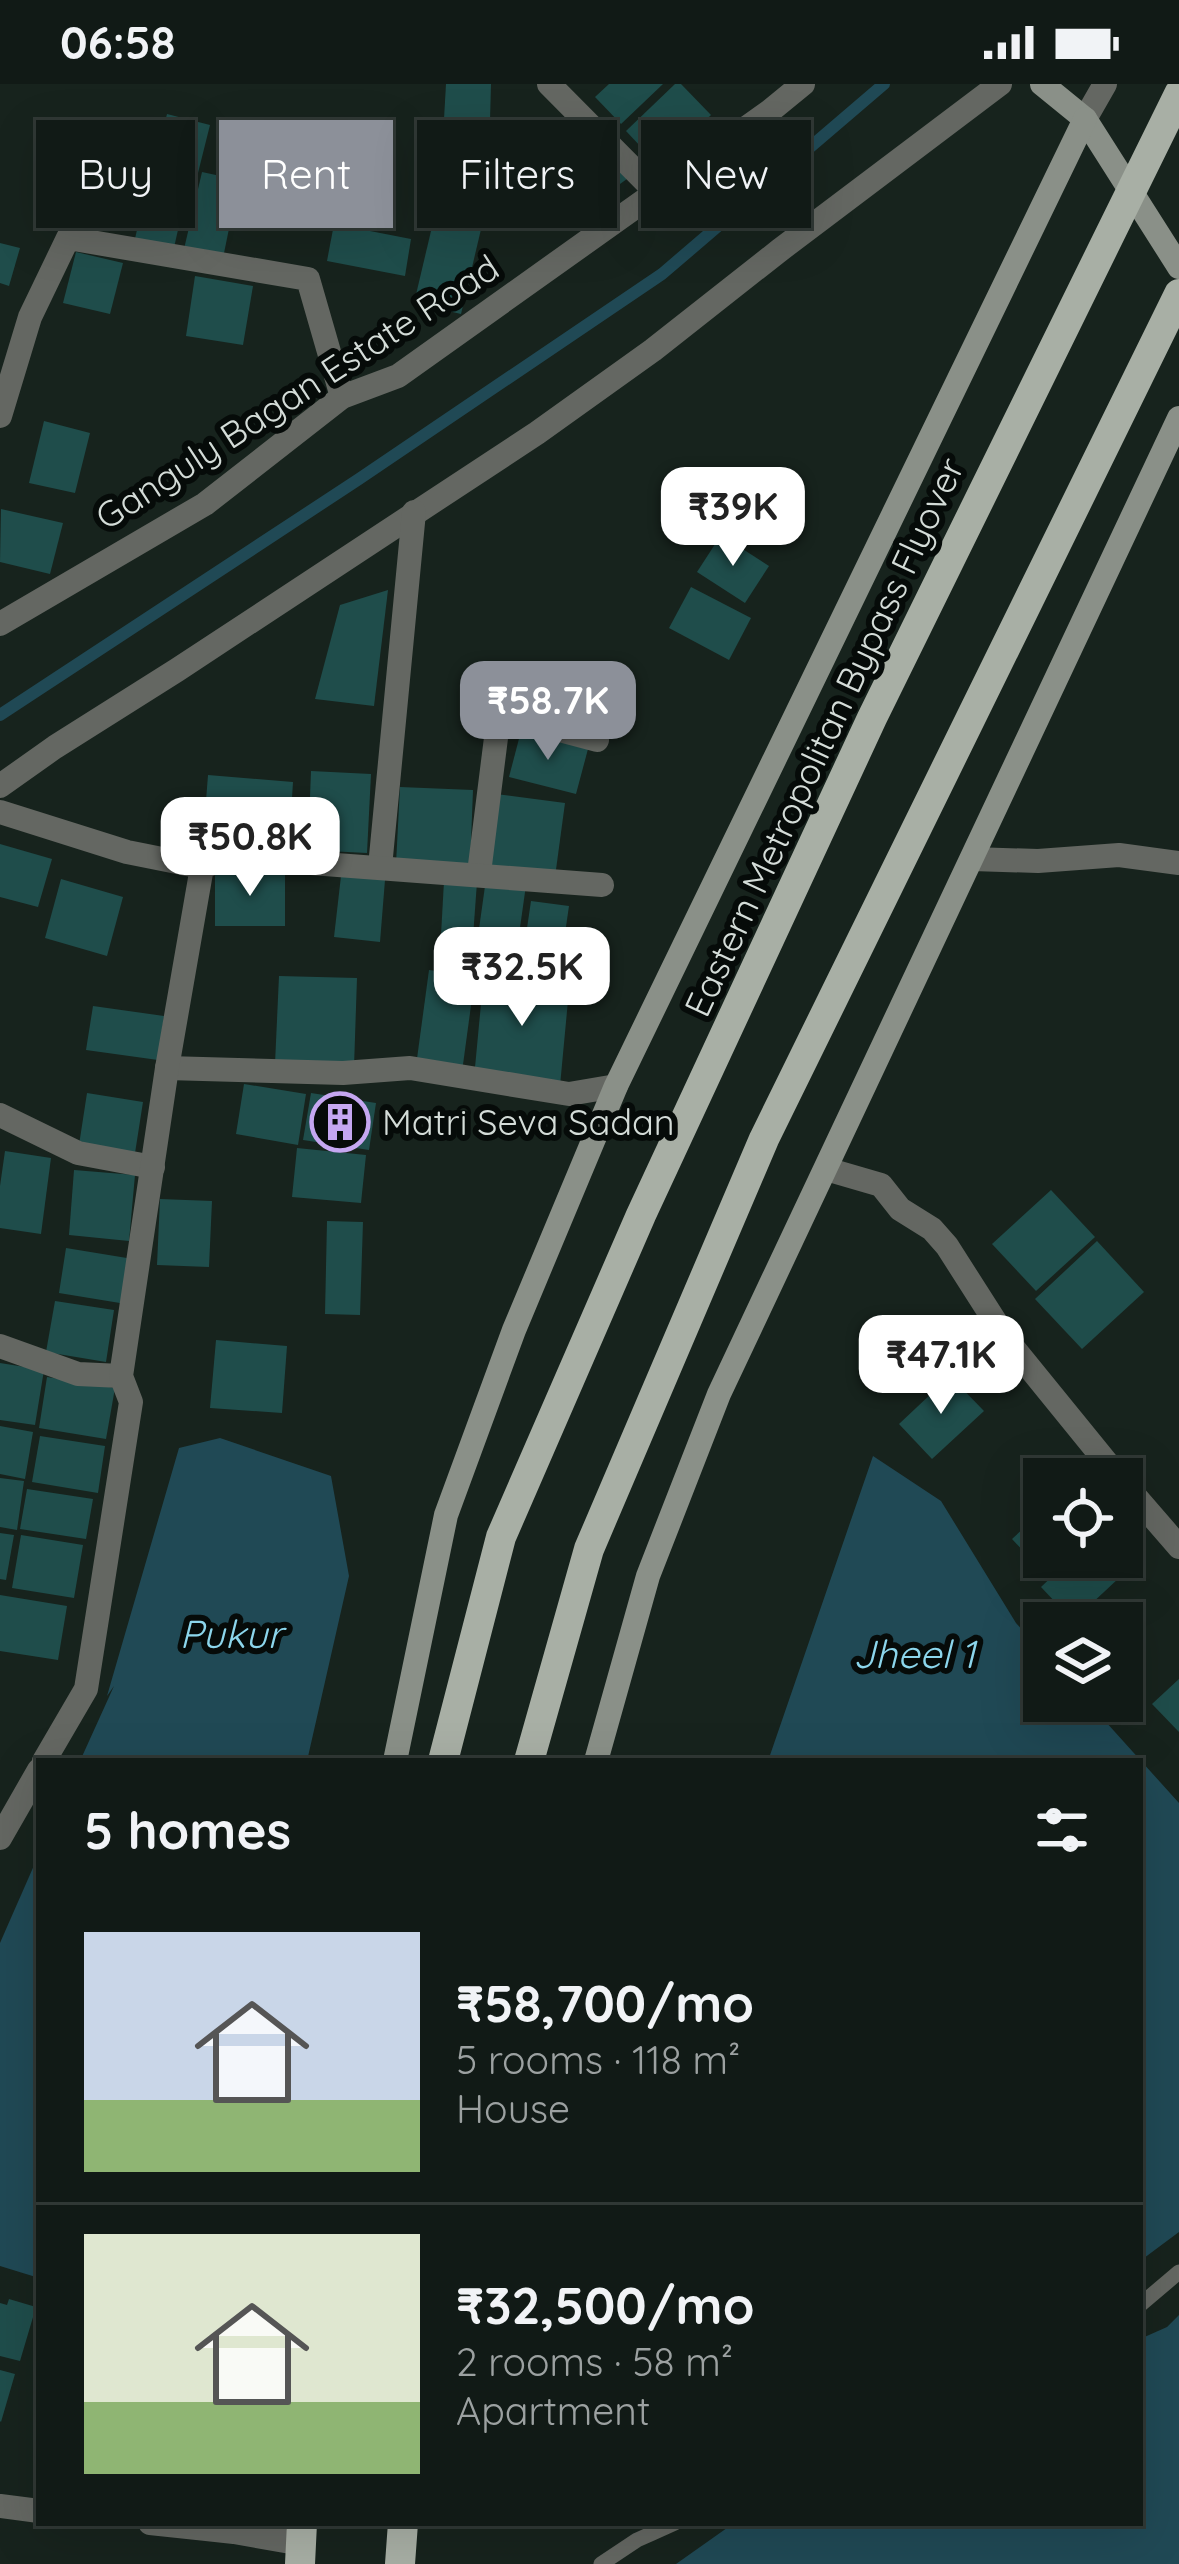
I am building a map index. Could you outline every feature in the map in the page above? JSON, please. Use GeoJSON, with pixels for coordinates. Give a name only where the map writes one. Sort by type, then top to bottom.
{"type":"FeatureCollection","features":[{"type":"Feature","properties":{"kind":"main road","name":"Eastern Metropolitan Bypass Flyover"},"geometry":{"type":"LineString","coordinates":[[444,1758],[501,1537],[641,1215],[872,718],[1179,94]]}},
{"type":"Feature","properties":{"kind":"main road"},"geometry":{"type":"LineString","coordinates":[[530,1758],[589,1549],[764,1139],[1179,294]]}},
{"type":"Feature","properties":{"kind":"main road"},"geometry":{"type":"LineString","coordinates":[[400,2564],[403,2526]]}},
{"type":"Feature","properties":{"kind":"street"},"geometry":{"type":"LineString","coordinates":[[549,84],[641,177]]}},
{"type":"Feature","properties":{"kind":"street","name":"Ganguly Bagan Estate Road"},"geometry":{"type":"LineString","coordinates":[[757,120],[803,84]]}},
{"type":"Feature","properties":{"kind":"street"},"geometry":{"type":"LineString","coordinates":[[0,786],[537,433],[1000,84]]}},
{"type":"Feature","properties":{"kind":"street"},"geometry":{"type":"LineString","coordinates":[[1042,84],[1085,119],[1179,267]]}},
{"type":"Feature","properties":{"kind":"street"},"geometry":{"type":"LineString","coordinates":[[396,1758],[446,1515],[514,1330],[616,1087],[1106,84]]}},
{"type":"Feature","properties":{"kind":"street","name":"Ganguly Bagan Estate Road"},"geometry":{"type":"LineString","coordinates":[[0,624],[205,504],[343,397],[398,376],[641,203]]}},
{"type":"Feature","properties":{"kind":"street"},"geometry":{"type":"LineString","coordinates":[[0,416],[30,317],[68,238],[308,279],[343,397]]}},
{"type":"Feature","properties":{"kind":"street"},"geometry":{"type":"LineString","coordinates":[[597,1758],[649,1576],[718,1394],[1179,418]]}},
{"type":"Feature","properties":{"kind":"street"},"geometry":{"type":"LineString","coordinates":[[380,867],[414,512]]}},
{"type":"Feature","properties":{"kind":"street"},"geometry":{"type":"LineString","coordinates":[[479,873],[499,715],[597,740]]}},
{"type":"Feature","properties":{"kind":"street"},"geometry":{"type":"LineString","coordinates":[[0,812],[127,852],[202,867],[231,857],[602,885]]}},
{"type":"Feature","properties":{"kind":"street"},"geometry":{"type":"LineString","coordinates":[[972,859],[1038,861],[1119,855],[1179,863]]}},
{"type":"Feature","properties":{"kind":"street"},"geometry":{"type":"LineString","coordinates":[[46,1758],[86,1689],[131,1402],[121,1376],[202,867]]}},
{"type":"Feature","properties":{"kind":"street"},"geometry":{"type":"LineString","coordinates":[[167,1068],[343,1073],[410,1068],[569,1094],[616,1087]]}},
{"type":"Feature","properties":{"kind":"street"},"geometry":{"type":"LineString","coordinates":[[0,1115],[78,1153],[153,1167]]}},
{"type":"Feature","properties":{"kind":"street"},"geometry":{"type":"LineString","coordinates":[[826,1169],[881,1185],[901,1209],[932,1229],[1006,1340],[1103,1458]]}},
{"type":"Feature","properties":{"kind":"street"},"geometry":{"type":"LineString","coordinates":[[0,1346],[78,1374],[121,1376]]}},
{"type":"Feature","properties":{"kind":"street"},"geometry":{"type":"LineString","coordinates":[[1143,1505],[1179,1547]]}},
{"type":"Feature","properties":{"kind":"street"},"geometry":{"type":"LineString","coordinates":[[0,1838],[36,1775]]}},
{"type":"Feature","properties":{"kind":"street"},"geometry":{"type":"LineString","coordinates":[[0,2506],[36,2511]]}},
{"type":"Feature","properties":{"kind":"street"},"geometry":{"type":"LineString","coordinates":[[178,2526],[301,2544]]}},
{"type":"Feature","properties":{"kind":"lane"},"geometry":{"type":"LineString","coordinates":[[1143,2302],[1179,2272]]}},
{"type":"Feature","properties":{"kind":"lane"},"geometry":{"type":"LineString","coordinates":[[601,2564],[668,2526]]}},
{"type":"Feature","properties":{"kind":"water","name":"Pukur"},"geometry":{"type":"Polygon","coordinates":[[[220,1438],[331,1476],[349,1576],[308,1758],[81,1758],[114,1686],[107,1696],[179,1448],[220,1438]]]}},
{"type":"Feature","properties":{"kind":"water","name":"Jheel 1"},"geometry":{"type":"Polygon","coordinates":[[[873,1456],[941,1501],[1023,1631],[1023,1722],[1106,1722],[1138,1758],[769,1758],[873,1456]]]}},
{"type":"Feature","properties":{"kind":"water","name":"Jheel 1"},"geometry":{"type":"Polygon","coordinates":[[[1143,1763],[1179,1803],[1179,2232],[1143,2259],[1143,1763]]]}},
{"type":"Feature","properties":{"kind":"water"},"geometry":{"type":"Polygon","coordinates":[[[36,1861],[36,2277],[0,2266],[0,1943],[36,1861]]]}},
{"type":"Feature","properties":{"kind":"water"},"geometry":{"type":"Polygon","coordinates":[[[1179,2315],[1179,2564],[676,2564],[730,2526],[1143,2526],[1143,2338],[1167,2327],[1179,2315]]]}},
{"type":"Feature","properties":{"kind":"building"},"geometry":{"type":"Polygon","coordinates":[[[446,84],[491,84],[490,120],[444,119],[446,84]]]}},
{"type":"Feature","properties":{"kind":"building"},"geometry":{"type":"Polygon","coordinates":[[[609,84],[663,84],[621,124],[595,97],[609,84]]]}},
{"type":"Feature","properties":{"kind":"building"},"geometry":{"type":"Polygon","coordinates":[[[675,84],[681,84],[711,115],[706,120],[641,120],[641,147],[626,131],[675,84]]]}},
{"type":"Feature","properties":{"kind":"building"},"geometry":{"type":"Polygon","coordinates":[[[195,121],[210,125],[195,185],[195,121]]]}},
{"type":"Feature","properties":{"kind":"building"},"geometry":{"type":"Polygon","coordinates":[[[617,162],[631,176],[617,186],[617,162]]]}},
{"type":"Feature","properties":{"kind":"building"},"geometry":{"type":"Polygon","coordinates":[[[202,172],[219,176],[219,228],[229,228],[223,258],[184,249],[189,228],[195,228],[202,172]]]}},
{"type":"Feature","properties":{"kind":"building"},"geometry":{"type":"Polygon","coordinates":[[[137,228],[178,228],[173,252],[134,243],[137,228]]]}},
{"type":"Feature","properties":{"kind":"building"},"geometry":{"type":"Polygon","coordinates":[[[333,228],[411,239],[405,276],[327,261],[333,228]]]}},
{"type":"Feature","properties":{"kind":"building"},"geometry":{"type":"Polygon","coordinates":[[[432,228],[481,228],[461,314],[414,303],[432,228]]]}},
{"type":"Feature","properties":{"kind":"building"},"geometry":{"type":"Polygon","coordinates":[[[0,243],[20,248],[9,286],[0,283],[0,243]]]}},
{"type":"Feature","properties":{"kind":"building"},"geometry":{"type":"Polygon","coordinates":[[[76,252],[123,263],[110,314],[63,303],[76,252]]]}},
{"type":"Feature","properties":{"kind":"building"},"geometry":{"type":"Polygon","coordinates":[[[195,276],[253,286],[243,345],[186,336],[195,276]]]}},
{"type":"Feature","properties":{"kind":"building"},"geometry":{"type":"Polygon","coordinates":[[[44,421],[90,433],[75,493],[29,483],[44,421]]]}},
{"type":"Feature","properties":{"kind":"building"},"geometry":{"type":"Polygon","coordinates":[[[1,509],[63,523],[50,574],[0,562],[1,509]]]}},
{"type":"Feature","properties":{"kind":"building"},"geometry":{"type":"Polygon","coordinates":[[[721,535],[769,566],[745,603],[697,572],[721,535]]]}},
{"type":"Feature","properties":{"kind":"building"},"geometry":{"type":"Polygon","coordinates":[[[691,587],[751,618],[729,660],[669,628],[691,587]]]}},
{"type":"Feature","properties":{"kind":"building"},"geometry":{"type":"Polygon","coordinates":[[[388,590],[374,706],[315,699],[340,605],[388,590]]]}},
{"type":"Feature","properties":{"kind":"building"},"geometry":{"type":"Polygon","coordinates":[[[521,731],[588,749],[576,794],[509,777],[521,731]]]}},
{"type":"Feature","properties":{"kind":"building"},"geometry":{"type":"Polygon","coordinates":[[[311,771],[371,774],[367,853],[308,850],[311,771]]]}},
{"type":"Feature","properties":{"kind":"building"},"geometry":{"type":"Polygon","coordinates":[[[208,775],[293,782],[289,846],[203,839],[208,775]]]}},
{"type":"Feature","properties":{"kind":"building"},"geometry":{"type":"Polygon","coordinates":[[[400,787],[473,790],[470,867],[396,864],[400,787]]]}},
{"type":"Feature","properties":{"kind":"building"},"geometry":{"type":"Polygon","coordinates":[[[496,794],[565,803],[555,877],[487,869],[496,794]]]}},
{"type":"Feature","properties":{"kind":"building"},"geometry":{"type":"Polygon","coordinates":[[[0,844],[52,859],[38,907],[0,897],[0,844]]]}},
{"type":"Feature","properties":{"kind":"building"},"geometry":{"type":"Polygon","coordinates":[[[215,872],[285,872],[285,926],[215,926],[215,872]]]}},
{"type":"Feature","properties":{"kind":"building"},"geometry":{"type":"Polygon","coordinates":[[[341,876],[385,880],[380,942],[334,937],[341,876]]]}},
{"type":"Feature","properties":{"kind":"building"},"geometry":{"type":"Polygon","coordinates":[[[61,879],[123,897],[107,956],[45,938],[61,879]]]}},
{"type":"Feature","properties":{"kind":"building"},"geometry":{"type":"Polygon","coordinates":[[[486,879],[526,885],[518,942],[478,936],[486,879]]]}},
{"type":"Feature","properties":{"kind":"building"},"geometry":{"type":"Polygon","coordinates":[[[444,881],[477,882],[473,937],[441,935],[444,881]]]}},
{"type":"Feature","properties":{"kind":"building"},"geometry":{"type":"Polygon","coordinates":[[[531,901],[569,906],[560,968],[522,962],[531,901]]]}},
{"type":"Feature","properties":{"kind":"building"},"geometry":{"type":"Polygon","coordinates":[[[429,970],[475,976],[462,1072],[416,1066],[429,970]]]}},
{"type":"Feature","properties":{"kind":"building"},"geometry":{"type":"Polygon","coordinates":[[[484,972],[570,979],[560,1086],[474,1078],[484,972]]]}},
{"type":"Feature","properties":{"kind":"building"},"geometry":{"type":"Polygon","coordinates":[[[279,976],[357,978],[354,1067],[275,1064],[279,976]]]}},
{"type":"Feature","properties":{"kind":"building"},"geometry":{"type":"Polygon","coordinates":[[[93,1006],[164,1016],[158,1060],[86,1050],[93,1006]]]}},
{"type":"Feature","properties":{"kind":"building"},"geometry":{"type":"Polygon","coordinates":[[[244,1084],[306,1094],[298,1145],[236,1134],[244,1084]]]}},
{"type":"Feature","properties":{"kind":"building"},"geometry":{"type":"Polygon","coordinates":[[[87,1093],[143,1102],[135,1153],[79,1145],[87,1093]]]}},
{"type":"Feature","properties":{"kind":"building","name":"Matri Seva Sadan"},"geometry":{"type":"Polygon","coordinates":[[[311,1093],[376,1103],[369,1150],[303,1140],[311,1093]]]}},
{"type":"Feature","properties":{"kind":"building"},"geometry":{"type":"Polygon","coordinates":[[[297,1148],[366,1155],[361,1203],[292,1197],[297,1148]]]}},
{"type":"Feature","properties":{"kind":"building"},"geometry":{"type":"Polygon","coordinates":[[[5,1151],[51,1158],[41,1234],[0,1228],[5,1151]]]}},
{"type":"Feature","properties":{"kind":"building"},"geometry":{"type":"Polygon","coordinates":[[[74,1170],[135,1175],[129,1241],[69,1235],[74,1170]]]}},
{"type":"Feature","properties":{"kind":"building"},"geometry":{"type":"Polygon","coordinates":[[[1051,1190],[1095,1237],[1036,1291],[992,1244],[1051,1190]]]}},
{"type":"Feature","properties":{"kind":"building"},"geometry":{"type":"Polygon","coordinates":[[[160,1199],[212,1201],[209,1267],[157,1265],[160,1199]]]}},
{"type":"Feature","properties":{"kind":"building"},"geometry":{"type":"Polygon","coordinates":[[[327,1221],[363,1222],[360,1315],[325,1314],[327,1221]]]}},
{"type":"Feature","properties":{"kind":"building"},"geometry":{"type":"Polygon","coordinates":[[[1097,1241],[1144,1292],[1082,1349],[1035,1299],[1097,1241]]]}},
{"type":"Feature","properties":{"kind":"building"},"geometry":{"type":"Polygon","coordinates":[[[66,1248],[133,1259],[126,1304],[59,1293],[66,1248]]]}},
{"type":"Feature","properties":{"kind":"building"},"geometry":{"type":"Polygon","coordinates":[[[55,1301],[114,1310],[106,1362],[46,1352],[55,1301]]]}},
{"type":"Feature","properties":{"kind":"building"},"geometry":{"type":"Polygon","coordinates":[[[216,1340],[287,1346],[282,1413],[210,1408],[216,1340]]]}},
{"type":"Feature","properties":{"kind":"building"},"geometry":{"type":"Polygon","coordinates":[[[0,1363],[44,1370],[35,1425],[0,1420],[0,1363]]]}},
{"type":"Feature","properties":{"kind":"building"},"geometry":{"type":"Polygon","coordinates":[[[950,1376],[984,1411],[932,1459],[899,1424],[950,1376]]]}},
{"type":"Feature","properties":{"kind":"building"},"geometry":{"type":"Polygon","coordinates":[[[47,1377],[115,1388],[106,1439],[39,1428],[47,1377]]]}},
{"type":"Feature","properties":{"kind":"building"},"geometry":{"type":"Polygon","coordinates":[[[0,1426],[33,1432],[25,1479],[0,1474],[0,1426]]]}},
{"type":"Feature","properties":{"kind":"building"},"geometry":{"type":"Polygon","coordinates":[[[40,1436],[105,1446],[98,1493],[32,1482],[40,1436]]]}},
{"type":"Feature","properties":{"kind":"building"},"geometry":{"type":"Polygon","coordinates":[[[0,1478],[24,1481],[17,1530],[0,1527],[0,1478]]]}},
{"type":"Feature","properties":{"kind":"building"},"geometry":{"type":"Polygon","coordinates":[[[27,1489],[93,1499],[86,1539],[20,1529],[27,1489]]]}},
{"type":"Feature","properties":{"kind":"building"},"geometry":{"type":"Polygon","coordinates":[[[1023,1529],[1023,1551],[1012,1539],[1023,1529]]]}},
{"type":"Feature","properties":{"kind":"building"},"geometry":{"type":"Polygon","coordinates":[[[0,1533],[14,1535],[6,1580],[0,1579],[0,1533]]]}},
{"type":"Feature","properties":{"kind":"building"},"geometry":{"type":"Polygon","coordinates":[[[21,1535],[83,1545],[74,1598],[12,1588],[21,1535]]]}},
{"type":"Feature","properties":{"kind":"building"},"geometry":{"type":"Polygon","coordinates":[[[1051,1578],[1119,1578],[1093,1602],[1055,1602],[1041,1587],[1051,1578]]]}},
{"type":"Feature","properties":{"kind":"building"},"geometry":{"type":"Polygon","coordinates":[[[0,1595],[67,1606],[58,1660],[0,1651],[0,1595]]]}},
{"type":"Feature","properties":{"kind":"building"},"geometry":{"type":"Polygon","coordinates":[[[1179,1679],[1179,1732],[1152,1704],[1179,1679]]]}},
{"type":"Feature","properties":{"kind":"building"},"geometry":{"type":"Polygon","coordinates":[[[9,2299],[36,2307],[20,2361],[0,2356],[0,2303],[7,2305],[9,2299]]]}},
{"type":"Feature","properties":{"kind":"building"},"geometry":{"type":"Polygon","coordinates":[[[0,2370],[15,2374],[1,2422],[0,2421],[0,2370]]]}},
{"type":"Feature","properties":{"kind":"waterway"},"geometry":{"type":"LineString","coordinates":[[0,715],[662,274],[884,84]]}},
{"type":"Feature","properties":{"kind":"place","name":"Matri Seva Sadan"},"geometry":{"type":"Point","coordinates":[340,1122]}}]}
